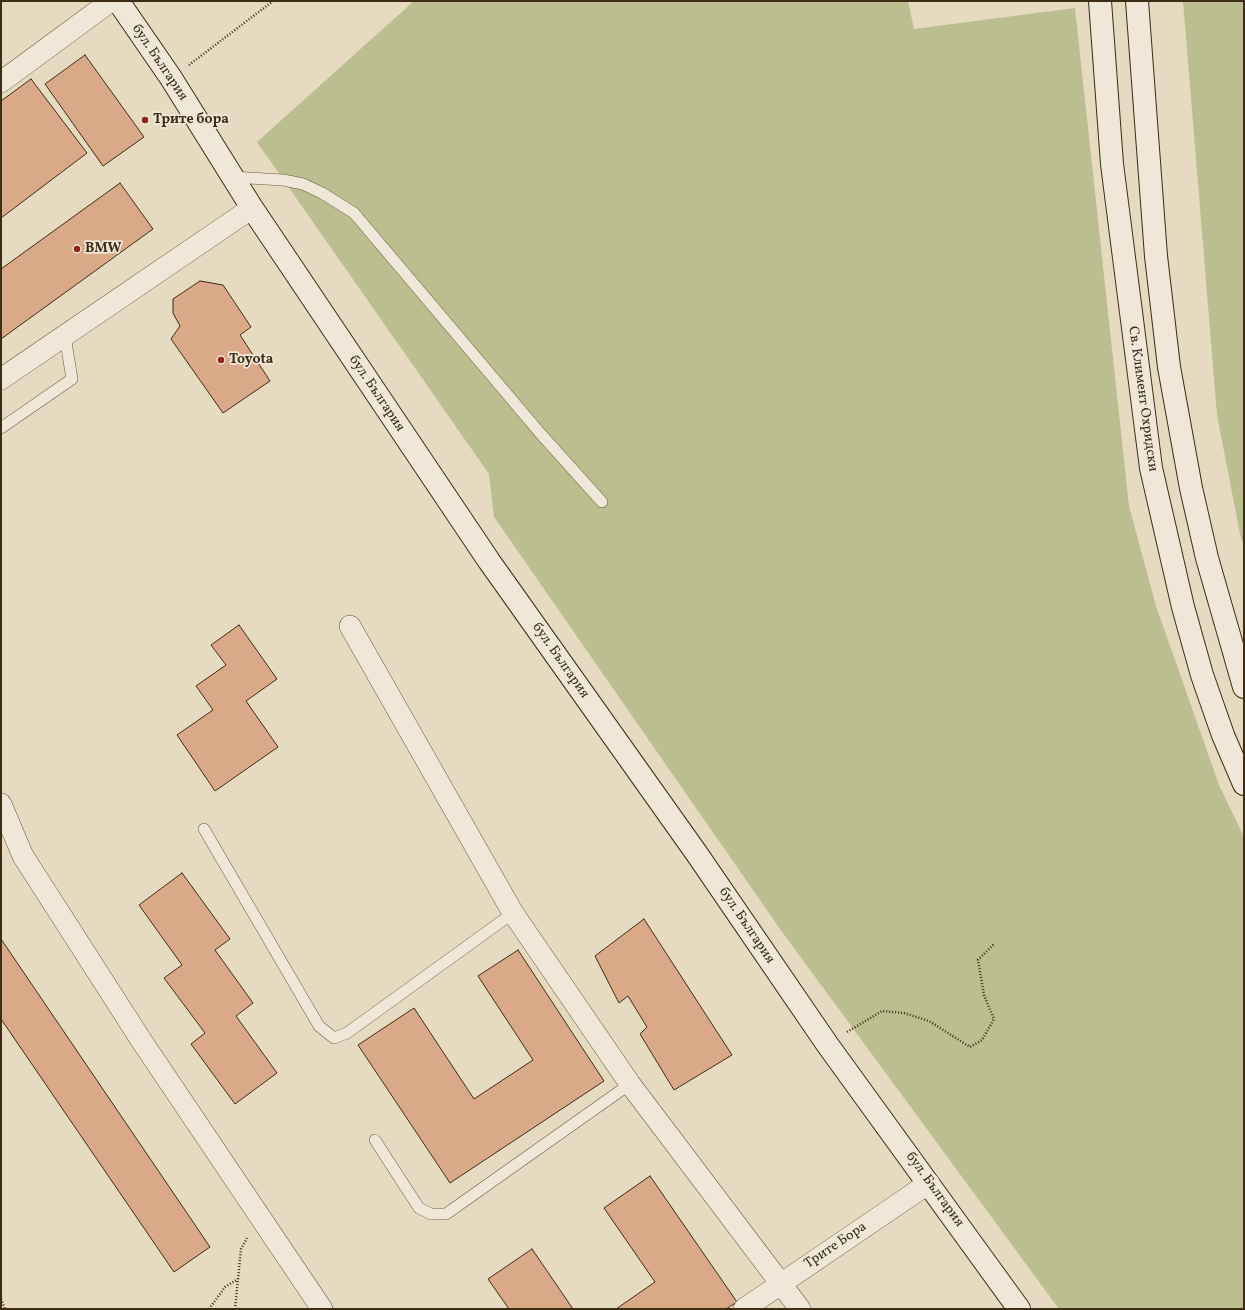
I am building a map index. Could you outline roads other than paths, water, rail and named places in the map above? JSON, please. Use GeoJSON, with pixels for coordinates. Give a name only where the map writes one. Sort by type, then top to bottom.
{"type":"FeatureCollection","features":[{"type":"Feature","properties":{"kind":"street"},"geometry":{"type":"LineString","coordinates":[[1,82],[111,1]]}},
{"type":"Feature","properties":{"kind":"street","name":"бул. България"},"geometry":{"type":"LineString","coordinates":[[118,1],[171,78],[252,208],[488,561],[697,854],[827,1044],[1019,1309]]}},
{"type":"Feature","properties":{"kind":"street","name":"Св. Климент Охридски"},"geometry":{"type":"LineString","coordinates":[[1100,1],[1112,164],[1151,468],[1179,593],[1202,675],[1223,734],[1244,784]]}},
{"type":"Feature","properties":{"kind":"street"},"geometry":{"type":"LineString","coordinates":[[1137,1],[1156,256],[1169,367],[1191,488],[1207,558],[1244,687]]}},
{"type":"Feature","properties":{"kind":"street"},"geometry":{"type":"LineString","coordinates":[[1,379],[252,208]]}},
{"type":"Feature","properties":{"kind":"street"},"geometry":{"type":"LineString","coordinates":[[350,626],[513,913],[630,1084],[782,1283],[800,1309]]}},
{"type":"Feature","properties":{"kind":"street"},"geometry":{"type":"LineString","coordinates":[[1,804],[23,856],[141,1040],[322,1309]]}},
{"type":"Feature","properties":{"kind":"street","name":"Трите Бора"},"geometry":{"type":"LineString","coordinates":[[744,1309],[929,1183]]}},
{"type":"Feature","properties":{"kind":"lane"},"geometry":{"type":"LineString","coordinates":[[232,177],[284,180],[303,184],[322,192],[354,213],[540,433],[602,502]]}},
{"type":"Feature","properties":{"kind":"lane"},"geometry":{"type":"LineString","coordinates":[[1,428],[72,379],[65,336]]}},
{"type":"Feature","properties":{"kind":"lane"},"geometry":{"type":"LineString","coordinates":[[204,829],[319,1026],[334,1038],[347,1033],[513,913]]}},
{"type":"Feature","properties":{"kind":"lane"},"geometry":{"type":"LineString","coordinates":[[375,1140],[420,1208],[431,1214],[446,1214],[630,1084]]}},
{"type":"Feature","properties":{"kind":"place","name":"Трите бора"},"geometry":{"type":"Point","coordinates":[145,120]}},
{"type":"Feature","properties":{"kind":"place","name":"BMW"},"geometry":{"type":"Point","coordinates":[77,249]}},
{"type":"Feature","properties":{"kind":"place","name":"Toyota"},"geometry":{"type":"Point","coordinates":[221,360]}}]}
